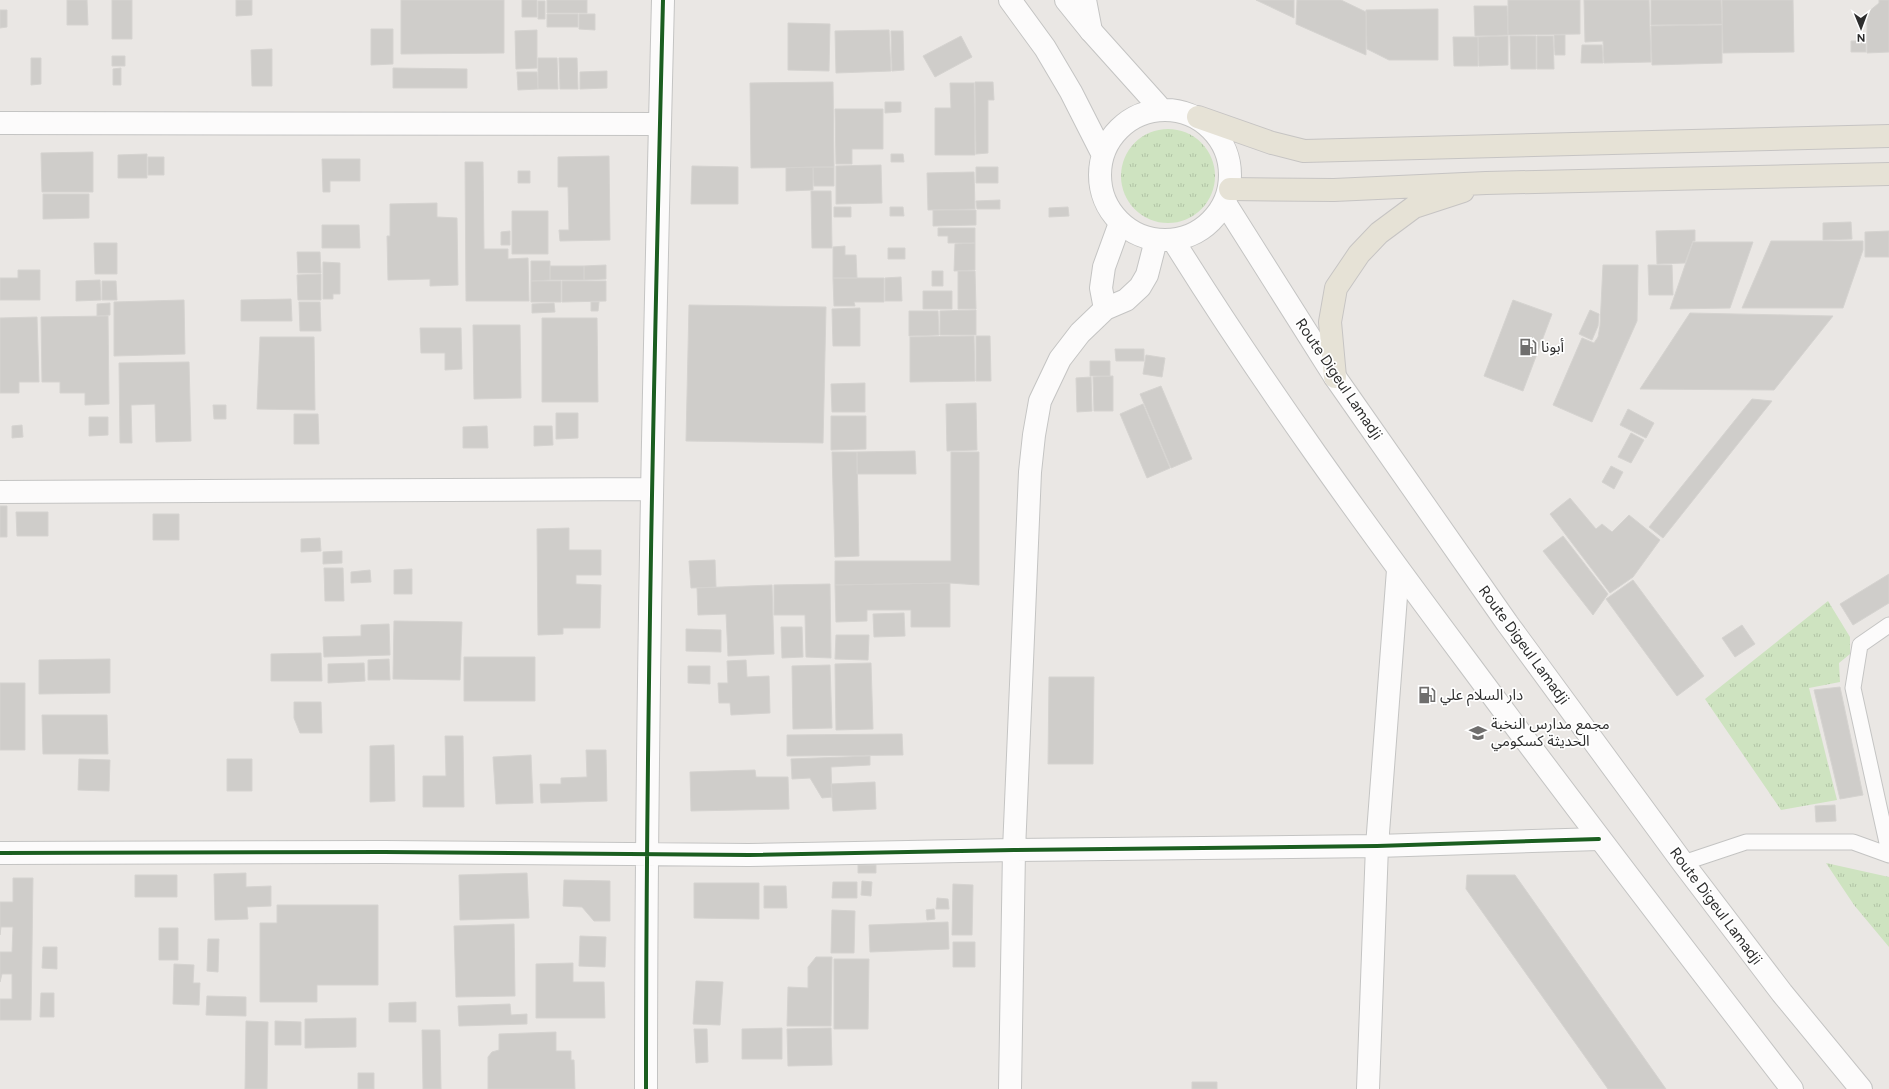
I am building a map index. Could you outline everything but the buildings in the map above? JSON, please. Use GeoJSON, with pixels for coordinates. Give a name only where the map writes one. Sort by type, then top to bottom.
{"type":"FeatureCollection","features":[{"type":"Feature","properties":{"kind":"main road"},"geometry":{"type":"LineString","coordinates":[[1198,117],[1272,143],[1304,151],[1889,136]]}},
{"type":"Feature","properties":{"kind":"main road"},"geometry":{"type":"LineString","coordinates":[[1228,196],[1486,183],[1889,174]]}},
{"type":"Feature","properties":{"kind":"main road"},"geometry":{"type":"LineString","coordinates":[[1335,377],[1330,322],[1336,288],[1359,254],[1379,233],[1414,207],[1486,183]]}},
{"type":"Feature","properties":{"kind":"street"},"geometry":{"type":"LineString","coordinates":[[646,1089],[646,854],[652,489],[663,0]]}},
{"type":"Feature","properties":{"kind":"street"},"geometry":{"type":"LineString","coordinates":[[1010,0],[1049,54],[1071,92],[1102,155]]}},
{"type":"Feature","properties":{"kind":"street"},"geometry":{"type":"LineString","coordinates":[[1066,0],[1090,31],[1161,109]]}},
{"type":"Feature","properties":{"kind":"street"},"geometry":{"type":"LineString","coordinates":[[1085,0],[1090,31]]}},
{"type":"Feature","properties":{"kind":"street"},"geometry":{"type":"LineString","coordinates":[[1161,109],[1183,112],[1198,117],[1228,153],[1231,172],[1228,196],[1216,217],[1204,229],[1189,236],[1164,240],[1143,237],[1120,223],[1109,209],[1102,192],[1099,173],[1102,155],[1111,138],[1125,123],[1142,113],[1161,109]]}},
{"type":"Feature","properties":{"kind":"street"},"geometry":{"type":"LineString","coordinates":[[0,123],[660,124]]}},
{"type":"Feature","properties":{"kind":"street","name":"Route Digeul Lamadji"},"geometry":{"type":"LineString","coordinates":[[1228,196],[1335,377],[1507,623],[1683,863],[1782,993],[1861,1089]]}},
{"type":"Feature","properties":{"kind":"street"},"geometry":{"type":"LineString","coordinates":[[1105,309],[1101,288],[1104,267],[1120,223]]}},
{"type":"Feature","properties":{"kind":"street"},"geometry":{"type":"LineString","coordinates":[[1010,1089],[1014,850],[1030,472],[1040,401],[1060,358],[1080,333],[1105,309],[1126,300],[1140,287],[1164,240]]}},
{"type":"Feature","properties":{"kind":"street"},"geometry":{"type":"LineString","coordinates":[[1164,240],[1227,326],[1398,570],[1599,839],[1792,1089]]}},
{"type":"Feature","properties":{"kind":"street"},"geometry":{"type":"LineString","coordinates":[[0,492],[652,489]]}},
{"type":"Feature","properties":{"kind":"street"},"geometry":{"type":"LineString","coordinates":[[1368,1089],[1377,846],[1398,570]]}},
{"type":"Feature","properties":{"kind":"street"},"geometry":{"type":"LineString","coordinates":[[0,853],[646,854],[749,856],[1014,850],[1377,846],[1599,839]]}},
{"type":"Feature","properties":{"kind":"lane"},"geometry":{"type":"LineString","coordinates":[[1683,863],[1746,842],[1853,842],[1889,853],[1853,688],[1860,645],[1889,625]]}},
{"type":"Feature","properties":{"kind":"green space"},"geometry":{"type":"Polygon","coordinates":[[[1168,129],[1186,133],[1201,143],[1211,158],[1215,176],[1211,194],[1201,209],[1186,219],[1168,223],[1150,219],[1135,209],[1125,194],[1121,176],[1125,158],[1135,143],[1150,133],[1168,129]]]}},
{"type":"Feature","properties":{"kind":"green space"},"geometry":{"type":"Polygon","coordinates":[[[1828,601],[1850,637],[1850,654],[1839,663],[1840,682],[1809,688],[1837,800],[1781,810],[1705,699],[1828,601]]]}},
{"type":"Feature","properties":{"kind":"green space"},"geometry":{"type":"Polygon","coordinates":[[[1826,863],[1889,877],[1889,947],[1854,905],[1826,863]]]}},
{"type":"Feature","properties":{"kind":"cycle path"},"geometry":{"type":"LineString","coordinates":[[646,1089],[647,817],[651,544],[663,0]]}},
{"type":"Feature","properties":{"kind":"cycle path"},"geometry":{"type":"LineString","coordinates":[[0,853],[384,852],[749,855],[1014,850],[1377,846],[1599,839]]}},
{"type":"Feature","properties":{"kind":"place","name":"أبونا"},"geometry":{"type":"Point","coordinates":[1528,347]}},
{"type":"Feature","properties":{"kind":"place","name":"دار السلام علي"},"geometry":{"type":"Point","coordinates":[1427,695]}},
{"type":"Feature","properties":{"kind":"place","name":"مجمع مدارس النخبة الحديثة كسكومي"},"geometry":{"type":"Point","coordinates":[1478,733]}}]}
